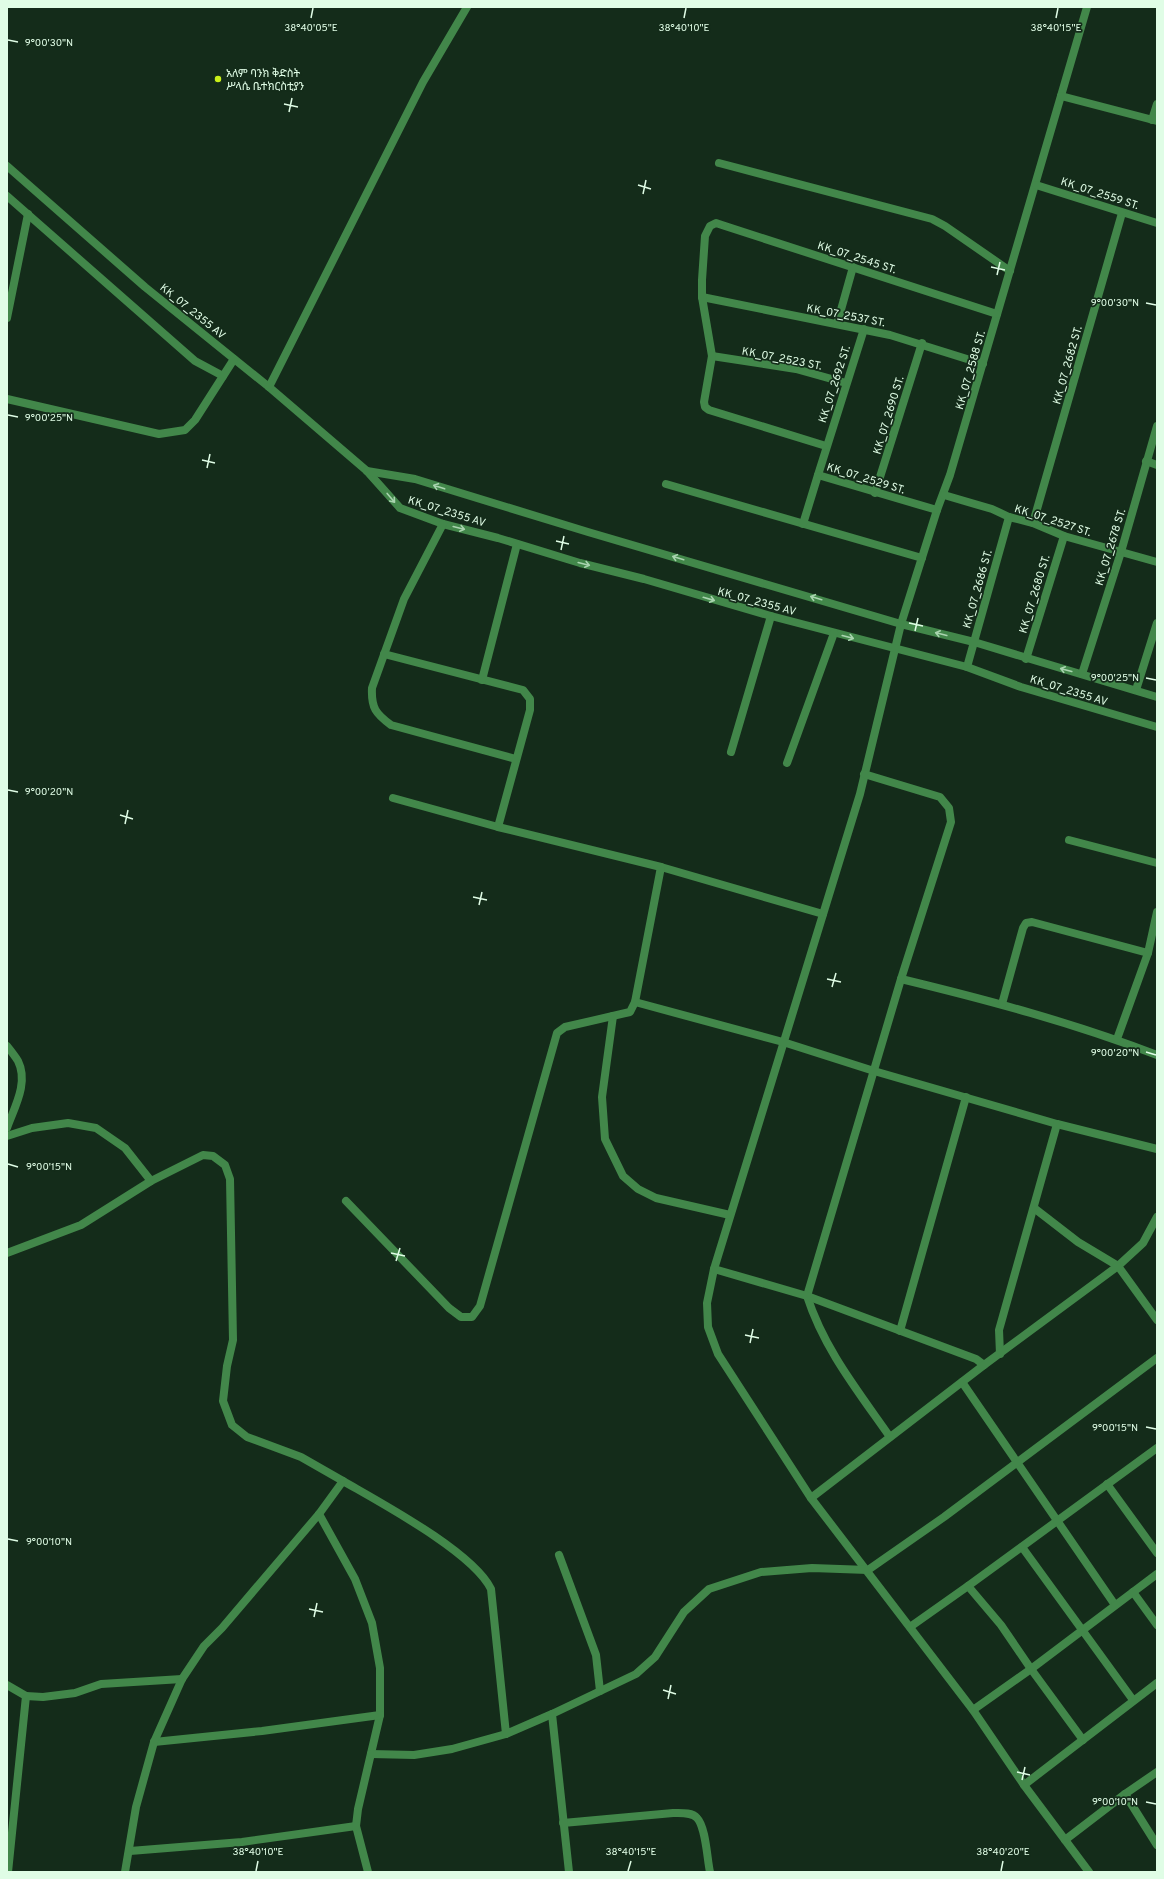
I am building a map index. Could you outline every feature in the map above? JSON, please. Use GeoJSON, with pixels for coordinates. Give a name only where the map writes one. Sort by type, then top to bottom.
{"type":"FeatureCollection","features":[{"type":"Feature","properties":{"kind":"street"},"geometry":{"type":"LineString","coordinates":[[270,387],[423,82],[467,7]]}},
{"type":"Feature","properties":{"kind":"street","name":"KK_07_2588 ST."},"geometry":{"type":"LineString","coordinates":[[1087,7],[944,495],[937,510],[894,649],[864,774],[823,914],[730,1215],[714,1269],[707,1303],[708,1327],[718,1354],[811,1498],[868,1570],[973,1710],[1024,1785],[1089,1872]]}},
{"type":"Feature","properties":{"kind":"street"},"geometry":{"type":"LineString","coordinates":[[1061,96],[1154,120],[1157,104]]}},
{"type":"Feature","properties":{"kind":"street"},"geometry":{"type":"LineString","coordinates":[[718,163],[932,219],[945,226],[1010,271]]}},
{"type":"Feature","properties":{"kind":"street","name":"KK_07_2355 AV"},"geometry":{"type":"LineString","coordinates":[[7,166],[145,287],[270,387],[368,471],[400,508],[443,524],[580,563],[644,578],[772,616],[967,667],[1021,686],[1157,727]]}},
{"type":"Feature","properties":{"kind":"street","name":"KK_07_2559 ST."},"geometry":{"type":"LineString","coordinates":[[1036,185],[1157,223]]}},
{"type":"Feature","properties":{"kind":"street"},"geometry":{"type":"LineString","coordinates":[[7,196],[195,360],[223,376]]}},
{"type":"Feature","properties":{"kind":"street","name":"KK_07_2682 ST."},"geometry":{"type":"LineString","coordinates":[[1033,523],[1122,213]]}},
{"type":"Feature","properties":{"kind":"street"},"geometry":{"type":"LineString","coordinates":[[7,318],[28,214]]}},
{"type":"Feature","properties":{"kind":"street","name":"KK_07_2545 ST."},"geometry":{"type":"LineString","coordinates":[[702,297],[705,236],[710,226],[716,223],[853,266],[997,314]]}},
{"type":"Feature","properties":{"kind":"street"},"geometry":{"type":"LineString","coordinates":[[837,324],[853,266]]}},
{"type":"Feature","properties":{"kind":"street"},"geometry":{"type":"LineString","coordinates":[[702,297],[712,356],[704,402],[705,407],[708,410],[826,446]]}},
{"type":"Feature","properties":{"kind":"street","name":"KK_07_2537 ST."},"geometry":{"type":"LineString","coordinates":[[702,297],[864,329],[922,343],[983,364]]}},
{"type":"Feature","properties":{"kind":"street","name":"KK_07_2692 ST."},"geometry":{"type":"LineString","coordinates":[[826,446],[864,329]]}},
{"type":"Feature","properties":{"kind":"street","name":"KK_07_2690 ST."},"geometry":{"type":"LineString","coordinates":[[875,493],[922,343]]}},
{"type":"Feature","properties":{"kind":"street","name":"KK_07_2523 ST."},"geometry":{"type":"LineString","coordinates":[[712,356],[796,369],[846,383]]}},
{"type":"Feature","properties":{"kind":"street"},"geometry":{"type":"LineString","coordinates":[[7,399],[159,434],[185,430],[195,420],[234,359]]}},
{"type":"Feature","properties":{"kind":"street","name":"KK_07_2678 ST."},"geometry":{"type":"LineString","coordinates":[[1082,674],[1121,552],[1157,426]]}},
{"type":"Feature","properties":{"kind":"street","name":"KK_07_2529 ST."},"geometry":{"type":"LineString","coordinates":[[826,446],[818,475],[937,510]]}},
{"type":"Feature","properties":{"kind":"street"},"geometry":{"type":"LineString","coordinates":[[1146,462],[1157,465]]}},
{"type":"Feature","properties":{"kind":"street","name":"KK_07_2355 AV"},"geometry":{"type":"LineString","coordinates":[[368,471],[415,479],[580,530],[902,624],[974,642],[1026,659],[1157,697]]}},
{"type":"Feature","properties":{"kind":"street"},"geometry":{"type":"LineString","coordinates":[[804,524],[818,475]]}},
{"type":"Feature","properties":{"kind":"street"},"geometry":{"type":"LineString","coordinates":[[666,484],[922,558]]}},
{"type":"Feature","properties":{"kind":"street","name":"KK_07_2527 ST."},"geometry":{"type":"LineString","coordinates":[[944,495],[992,509],[1009,517],[1033,523],[1064,536],[1157,562]]}},
{"type":"Feature","properties":{"kind":"street","name":"KK_07_2686 ST."},"geometry":{"type":"LineString","coordinates":[[967,667],[1009,517]]}},
{"type":"Feature","properties":{"kind":"street"},"geometry":{"type":"LineString","coordinates":[[443,524],[404,599],[372,688],[371,701],[377,715],[391,725],[516,758]]}},
{"type":"Feature","properties":{"kind":"street","name":"KK_07_2680 ST."},"geometry":{"type":"LineString","coordinates":[[1026,659],[1064,536]]}},
{"type":"Feature","properties":{"kind":"street"},"geometry":{"type":"LineString","coordinates":[[482,680],[517,544]]}},
{"type":"Feature","properties":{"kind":"street"},"geometry":{"type":"LineString","coordinates":[[731,752],[772,616]]}},
{"type":"Feature","properties":{"kind":"street"},"geometry":{"type":"LineString","coordinates":[[1136,690],[1157,623]]}},
{"type":"Feature","properties":{"kind":"street"},"geometry":{"type":"LineString","coordinates":[[787,763],[834,633]]}},
{"type":"Feature","properties":{"kind":"street"},"geometry":{"type":"LineString","coordinates":[[384,654],[523,690],[530,699],[530,710],[498,827]]}},
{"type":"Feature","properties":{"kind":"street"},"geometry":{"type":"LineString","coordinates":[[864,774],[940,797],[950,808],[951,822],[901,979],[807,1296],[815,1320],[828,1346],[890,1437]]}},
{"type":"Feature","properties":{"kind":"street"},"geometry":{"type":"LineString","coordinates":[[393,798],[498,827],[661,867],[823,914]]}},
{"type":"Feature","properties":{"kind":"street"},"geometry":{"type":"LineString","coordinates":[[1069,840],[1157,863]]}},
{"type":"Feature","properties":{"kind":"street"},"geometry":{"type":"LineString","coordinates":[[346,1200],[449,1308],[461,1317],[472,1317],[480,1306],[557,1033],[565,1027],[630,1012],[635,1002],[661,867]]}},
{"type":"Feature","properties":{"kind":"street"},"geometry":{"type":"LineString","coordinates":[[1117,1039],[1148,953],[1157,912]]}},
{"type":"Feature","properties":{"kind":"street"},"geometry":{"type":"LineString","coordinates":[[1002,1004],[1023,928],[1026,923],[1032,922],[1148,953]]}},
{"type":"Feature","properties":{"kind":"street"},"geometry":{"type":"LineString","coordinates":[[901,979],[1002,1004],[1117,1039],[1157,1055]]}},
{"type":"Feature","properties":{"kind":"street"},"geometry":{"type":"LineString","coordinates":[[635,1002],[783,1042],[874,1071],[1057,1124],[1157,1150]]}},
{"type":"Feature","properties":{"kind":"street"},"geometry":{"type":"LineString","coordinates":[[613,1016],[602,1097],[605,1139],[623,1176],[638,1189],[656,1198],[730,1215]]}},
{"type":"Feature","properties":{"kind":"street"},"geometry":{"type":"LineString","coordinates":[[7,1046],[18,1062],[22,1074],[22,1086],[7,1128]]}},
{"type":"Feature","properties":{"kind":"street"},"geometry":{"type":"LineString","coordinates":[[900,1331],[966,1097]]}},
{"type":"Feature","properties":{"kind":"street"},"geometry":{"type":"LineString","coordinates":[[7,1136],[32,1128],[68,1122],[96,1128],[125,1148],[151,1181]]}},
{"type":"Feature","properties":{"kind":"street"},"geometry":{"type":"LineString","coordinates":[[1000,1354],[999,1330],[1057,1124]]}},
{"type":"Feature","properties":{"kind":"street"},"geometry":{"type":"LineString","coordinates":[[7,1253],[81,1225],[151,1181],[203,1155],[213,1156],[225,1165],[230,1179],[233,1340],[227,1366],[223,1401],[232,1426],[248,1437],[301,1457],[400,1514],[453,1550],[486,1580],[491,1589],[506,1734]]}},
{"type":"Feature","properties":{"kind":"street"},"geometry":{"type":"LineString","coordinates":[[1034,1208],[1078,1242],[1118,1266],[1157,1320]]}},
{"type":"Feature","properties":{"kind":"street"},"geometry":{"type":"LineString","coordinates":[[811,1498],[984,1365],[1118,1266],[1143,1243],[1157,1217]]}},
{"type":"Feature","properties":{"kind":"street"},"geometry":{"type":"LineString","coordinates":[[714,1269],[807,1296],[976,1360],[984,1365]]}},
{"type":"Feature","properties":{"kind":"street"},"geometry":{"type":"LineString","coordinates":[[371,1754],[422,1754],[452,1749],[506,1734],[636,1674],[655,1657],[684,1612],[709,1589],[761,1572],[812,1568],[868,1570],[944,1517],[1157,1358]]}},
{"type":"Feature","properties":{"kind":"street"},"geometry":{"type":"LineString","coordinates":[[962,1382],[1115,1605]]}},
{"type":"Feature","properties":{"kind":"street"},"geometry":{"type":"LineString","coordinates":[[910,1627],[1157,1448]]}},
{"type":"Feature","properties":{"kind":"street"},"geometry":{"type":"LineString","coordinates":[[125,1872],[130,1851],[136,1807],[154,1742],[182,1679],[204,1646],[222,1628],[319,1514],[343,1481]]}},
{"type":"Feature","properties":{"kind":"street"},"geometry":{"type":"LineString","coordinates":[[1107,1484],[1157,1553]]}},
{"type":"Feature","properties":{"kind":"street"},"geometry":{"type":"LineString","coordinates":[[319,1514],[355,1579],[372,1623],[380,1668],[380,1715],[358,1808],[356,1826],[368,1872]]}},
{"type":"Feature","properties":{"kind":"street"},"geometry":{"type":"LineString","coordinates":[[1022,1547],[1133,1700]]}},
{"type":"Feature","properties":{"kind":"street"},"geometry":{"type":"LineString","coordinates":[[559,1555],[596,1655],[600,1691]]}},
{"type":"Feature","properties":{"kind":"street"},"geometry":{"type":"LineString","coordinates":[[973,1710],[1031,1669],[1082,1629],[1157,1574]]}},
{"type":"Feature","properties":{"kind":"street"},"geometry":{"type":"LineString","coordinates":[[968,1586],[1001,1625],[1083,1740]]}},
{"type":"Feature","properties":{"kind":"street"},"geometry":{"type":"LineString","coordinates":[[1133,1592],[1157,1625]]}},
{"type":"Feature","properties":{"kind":"street"},"geometry":{"type":"LineString","coordinates":[[7,1685],[26,1696],[43,1697],[75,1693],[101,1684],[182,1679]]}},
{"type":"Feature","properties":{"kind":"street"},"geometry":{"type":"LineString","coordinates":[[1024,1785],[1157,1683]]}},
{"type":"Feature","properties":{"kind":"street"},"geometry":{"type":"LineString","coordinates":[[8,1872],[26,1696]]}},
{"type":"Feature","properties":{"kind":"street"},"geometry":{"type":"LineString","coordinates":[[552,1714],[569,1872]]}},
{"type":"Feature","properties":{"kind":"street"},"geometry":{"type":"LineString","coordinates":[[154,1742],[262,1731],[380,1715]]}},
{"type":"Feature","properties":{"kind":"street"},"geometry":{"type":"LineString","coordinates":[[1065,1840],[1125,1794],[1157,1772]]}},
{"type":"Feature","properties":{"kind":"street"},"geometry":{"type":"LineString","coordinates":[[1125,1794],[1157,1845]]}},
{"type":"Feature","properties":{"kind":"street"},"geometry":{"type":"LineString","coordinates":[[563,1823],[673,1813],[688,1814],[696,1817],[702,1825],[710,1872]]}},
{"type":"Feature","properties":{"kind":"street"},"geometry":{"type":"LineString","coordinates":[[130,1851],[242,1842],[356,1826]]}},
{"type":"Feature","properties":{"kind":"place","name":"አለም ባንክ ቅድስት ሥላሴ ቤተክርስቲያን"},"geometry":{"type":"Point","coordinates":[218,79]}}]}
